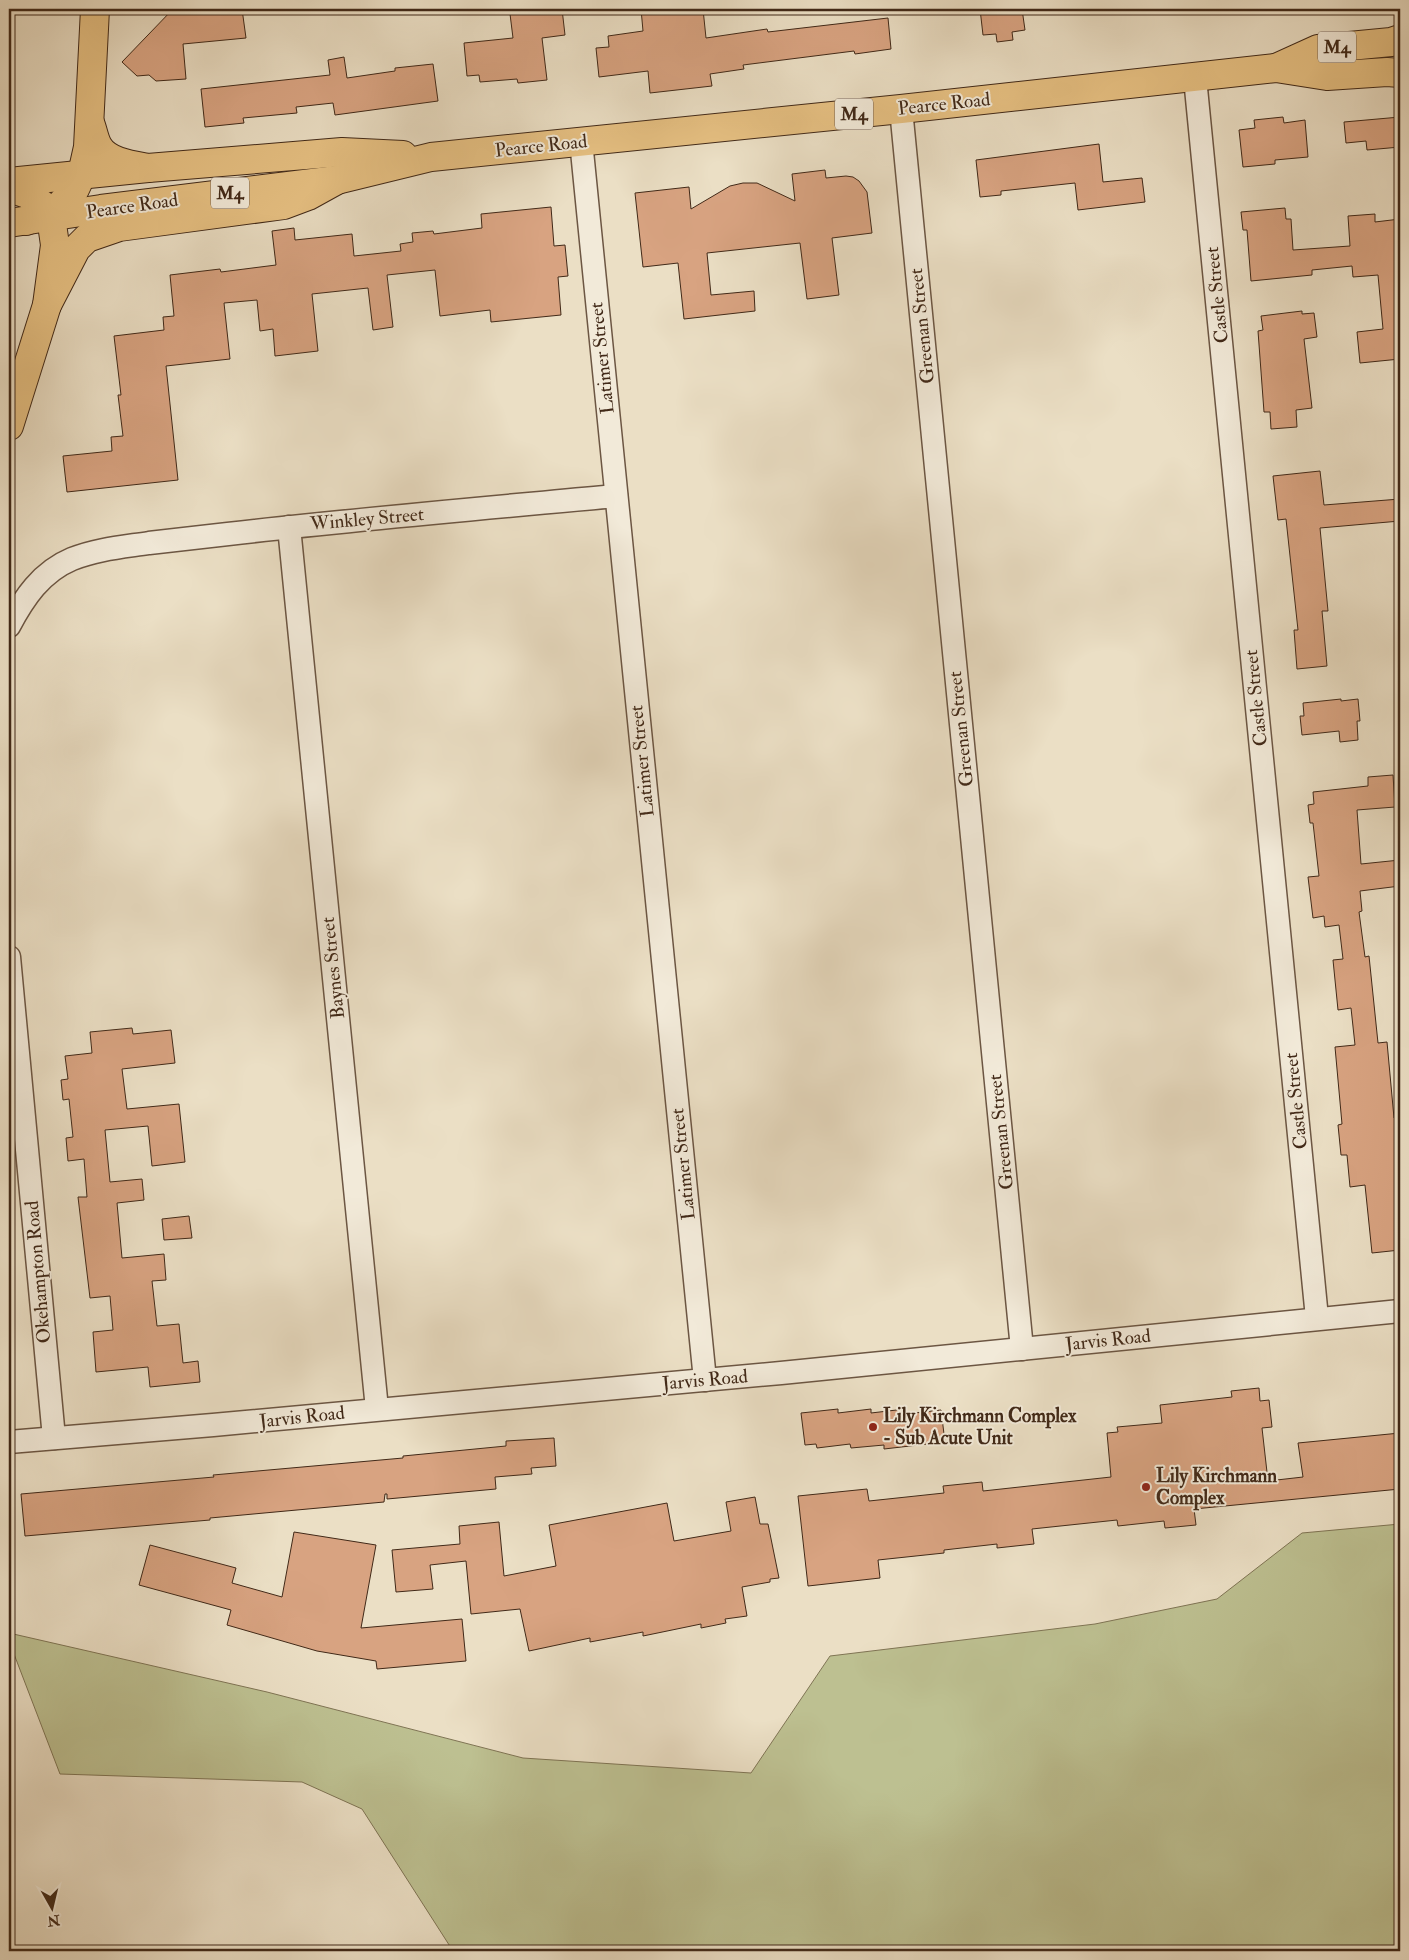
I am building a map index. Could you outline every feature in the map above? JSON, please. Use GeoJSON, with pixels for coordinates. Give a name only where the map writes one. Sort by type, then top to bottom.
{"type":"FeatureCollection","features":[{"type":"Feature","properties":{"kind":"main road"},"geometry":{"type":"LineString","coordinates":[[34,218],[66,200],[75,189],[82,174],[88,148],[95,9]]}},
{"type":"Feature","properties":{"kind":"main road","name":"Pearce Road"},"geometry":{"type":"LineString","coordinates":[[1276,68],[1318,49],[1391,42],[1400,39]]}},
{"type":"Feature","properties":{"kind":"main road","name":"Pearce Road"},"geometry":{"type":"LineString","coordinates":[[34,218],[338,180],[432,157],[581,141],[901,109],[1276,68],[1327,76],[1387,72],[1400,73]]}},
{"type":"Feature","properties":{"kind":"main road"},"geometry":{"type":"LineString","coordinates":[[89,119],[98,145],[104,154],[126,164],[148,168]]}},
{"type":"Feature","properties":{"kind":"main road","name":"Pearce Road"},"geometry":{"type":"LineString","coordinates":[[19,186],[82,174],[124,172],[148,168],[342,152],[432,157]]}},
{"type":"Feature","properties":{"kind":"main road"},"geometry":{"type":"LineString","coordinates":[[47,305],[76,249],[87,238],[119,227],[284,205],[308,196],[338,180]]}},
{"type":"Feature","properties":{"kind":"main road"},"geometry":{"type":"LineString","coordinates":[[19,186],[44,206],[34,218]]}},
{"type":"Feature","properties":{"kind":"main road"},"geometry":{"type":"LineString","coordinates":[[9,426],[47,305],[55,245],[34,218]]}},
{"type":"Feature","properties":{"kind":"street","name":"Castle Street"},"geometry":{"type":"LineString","coordinates":[[1194,78],[1318,1318]]}},
{"type":"Feature","properties":{"kind":"street","name":"Greenan Street"},"geometry":{"type":"LineString","coordinates":[[901,109],[1022,1349]]}},
{"type":"Feature","properties":{"kind":"street","name":"Latimer Street"},"geometry":{"type":"LineString","coordinates":[[581,141],[705,1380]]}},
{"type":"Feature","properties":{"kind":"street","name":"Winkley Street"},"geometry":{"type":"LineString","coordinates":[[9,626],[24,598],[34,586],[54,569],[91,552],[289,527],[616,496]]}},
{"type":"Feature","properties":{"kind":"street","name":"Baynes Street"},"geometry":{"type":"LineString","coordinates":[[289,527],[376,1409]]}},
{"type":"Feature","properties":{"kind":"street","name":"Okehampton Road"},"geometry":{"type":"LineString","coordinates":[[9,957],[54,1438]]}},
{"type":"Feature","properties":{"kind":"street","name":"Jarvis Road"},"geometry":{"type":"LineString","coordinates":[[9,1442],[705,1380],[1400,1311]]}},
{"type":"Feature","properties":{"kind":"green space"},"geometry":{"type":"Polygon","coordinates":[[[1400,1524],[1400,1951],[715,1951],[714,1946],[669,1951],[453,1951],[362,1809],[302,1782],[60,1774],[9,1641],[9,1633],[267,1692],[523,1758],[751,1773],[830,1656],[1095,1624],[1217,1599],[1302,1533],[1400,1524]]]}},
{"type":"Feature","properties":{"kind":"building"},"geometry":{"type":"Polygon","coordinates":[[[173,9],[242,9],[246,38],[183,44],[186,79],[156,81],[149,75],[137,76],[122,62],[173,9]]]}},
{"type":"Feature","properties":{"kind":"building"},"geometry":{"type":"Polygon","coordinates":[[[562,9],[565,35],[542,38],[547,80],[518,83],[517,79],[480,82],[479,75],[467,76],[464,43],[513,38],[510,14],[562,9]]]}},
{"type":"Feature","properties":{"kind":"building"},"geometry":{"type":"Polygon","coordinates":[[[641,9],[703,9],[706,38],[767,29],[768,32],[888,18],[891,49],[855,54],[854,51],[743,65],[744,69],[710,74],[712,86],[650,93],[648,71],[599,77],[596,48],[609,47],[608,36],[643,31],[641,9]]]}},
{"type":"Feature","properties":{"kind":"building"},"geometry":{"type":"Polygon","coordinates":[[[980,9],[1022,9],[1025,30],[1012,32],[1013,40],[997,42],[996,34],[983,35],[980,9]]]}},
{"type":"Feature","properties":{"kind":"building"},"geometry":{"type":"Polygon","coordinates":[[[344,57],[347,78],[395,71],[395,68],[433,64],[438,101],[335,115],[333,103],[296,107],[297,113],[243,118],[244,123],[205,127],[201,89],[330,75],[328,60],[344,57]]]}},
{"type":"Feature","properties":{"kind":"building"},"geometry":{"type":"Polygon","coordinates":[[[1283,117],[1284,123],[1305,120],[1308,157],[1275,160],[1275,164],[1243,167],[1239,130],[1255,128],[1254,120],[1283,117]]]}},
{"type":"Feature","properties":{"kind":"building"},"geometry":{"type":"Polygon","coordinates":[[[1400,117],[1400,147],[1367,150],[1366,141],[1346,143],[1344,122],[1400,117]]]}},
{"type":"Feature","properties":{"kind":"building"},"geometry":{"type":"Polygon","coordinates":[[[1099,144],[1103,182],[1142,178],[1145,202],[1078,210],[1075,183],[1001,191],[1001,195],[980,197],[976,160],[1099,144]]]}},
{"type":"Feature","properties":{"kind":"building"},"geometry":{"type":"Polygon","coordinates":[[[825,170],[826,178],[846,176],[853,177],[859,181],[867,192],[872,233],[832,238],[839,295],[807,299],[800,243],[707,253],[711,295],[754,291],[755,311],[684,319],[678,263],[643,267],[635,193],[689,187],[691,209],[730,186],[743,183],[757,183],[795,201],[792,174],[825,170]]]}},
{"type":"Feature","properties":{"kind":"building"},"geometry":{"type":"Polygon","coordinates":[[[551,207],[554,246],[565,245],[568,276],[558,277],[561,315],[491,322],[490,310],[440,316],[435,270],[387,275],[393,327],[373,330],[368,288],[312,294],[318,351],[275,356],[273,329],[260,331],[257,300],[224,303],[230,359],[166,366],[178,480],[67,492],[63,456],[112,451],[111,437],[123,436],[118,395],[121,395],[114,336],[164,330],[163,317],[174,316],[170,275],[220,269],[221,272],[276,265],[272,231],[294,228],[295,240],[352,234],[354,256],[401,251],[400,244],[413,242],[412,233],[433,231],[434,234],[482,228],[481,214],[551,207]]]}},
{"type":"Feature","properties":{"kind":"building"},"geometry":{"type":"Polygon","coordinates":[[[1285,208],[1286,219],[1291,219],[1293,250],[1350,246],[1348,216],[1375,214],[1375,222],[1400,219],[1400,359],[1360,363],[1357,332],[1383,329],[1378,275],[1353,277],[1352,266],[1312,270],[1312,275],[1251,281],[1247,230],[1243,230],[1241,212],[1285,208]]]}},
{"type":"Feature","properties":{"kind":"building"},"geometry":{"type":"Polygon","coordinates":[[[1302,311],[1302,314],[1314,313],[1317,337],[1304,339],[1312,408],[1296,410],[1297,427],[1271,429],[1270,412],[1264,412],[1258,331],[1263,330],[1261,316],[1302,311]]]}},
{"type":"Feature","properties":{"kind":"building"},"geometry":{"type":"Polygon","coordinates":[[[1320,471],[1324,505],[1400,499],[1400,521],[1320,528],[1328,611],[1322,611],[1327,666],[1297,669],[1294,630],[1298,630],[1286,519],[1278,520],[1273,476],[1320,471]]]}},
{"type":"Feature","properties":{"kind":"building"},"geometry":{"type":"Polygon","coordinates":[[[1341,699],[1341,701],[1358,699],[1360,721],[1357,721],[1358,740],[1340,742],[1339,731],[1302,735],[1300,716],[1304,716],[1303,703],[1341,699]]]}},
{"type":"Feature","properties":{"kind":"building"},"geometry":{"type":"Polygon","coordinates":[[[1393,775],[1395,807],[1357,810],[1361,864],[1400,860],[1400,886],[1360,891],[1362,911],[1359,912],[1365,957],[1369,956],[1378,1043],[1387,1042],[1394,1118],[1396,1118],[1400,1158],[1400,1250],[1372,1253],[1365,1185],[1350,1187],[1347,1155],[1341,1155],[1338,1125],[1342,1124],[1335,1047],[1355,1045],[1351,1008],[1338,1010],[1333,960],[1343,959],[1339,925],[1325,927],[1324,916],[1313,918],[1308,877],[1319,876],[1313,823],[1310,823],[1308,805],[1314,804],[1313,792],[1368,786],[1368,777],[1393,775]]]}},
{"type":"Feature","properties":{"kind":"building"},"geometry":{"type":"Polygon","coordinates":[[[132,1028],[133,1034],[171,1030],[175,1063],[122,1069],[127,1109],[179,1104],[185,1162],[152,1166],[148,1126],[105,1130],[110,1182],[142,1179],[144,1200],[117,1203],[122,1258],[164,1254],[166,1280],[152,1281],[157,1326],[179,1324],[183,1363],[198,1361],[200,1382],[150,1387],[148,1367],[96,1372],[93,1332],[113,1330],[110,1296],[90,1298],[78,1197],[87,1197],[84,1159],[68,1161],[66,1138],[73,1137],[69,1099],[63,1100],[61,1080],[68,1079],[65,1056],[92,1053],[90,1032],[132,1028]]]}},
{"type":"Feature","properties":{"kind":"building"},"geometry":{"type":"Polygon","coordinates":[[[189,1216],[192,1238],[164,1240],[162,1219],[189,1216]]]}},
{"type":"Feature","properties":{"kind":"building","name":"Lily Kirchmann Complex"},"geometry":{"type":"Polygon","coordinates":[[[1259,1388],[1260,1401],[1269,1400],[1272,1427],[1262,1428],[1268,1481],[1303,1477],[1298,1443],[1400,1433],[1400,1489],[1194,1509],[1196,1525],[1165,1528],[1164,1521],[1118,1526],[1117,1520],[1032,1529],[1034,1544],[997,1548],[997,1544],[944,1550],[944,1553],[878,1560],[880,1578],[808,1586],[798,1496],[867,1489],[869,1501],[944,1493],[943,1486],[982,1482],[983,1491],[1111,1477],[1107,1433],[1118,1432],[1117,1427],[1162,1423],[1160,1405],[1232,1397],[1231,1391],[1259,1388]]]}},
{"type":"Feature","properties":{"kind":"building","name":"Lily Kirchmann Complex - Sub Acute Unit"},"geometry":{"type":"Polygon","coordinates":[[[838,1409],[838,1413],[871,1409],[871,1413],[905,1409],[906,1414],[941,1410],[945,1442],[884,1449],[884,1445],[851,1448],[850,1444],[817,1448],[816,1444],[805,1445],[801,1413],[838,1409]]]}},
{"type":"Feature","properties":{"kind":"building"},"geometry":{"type":"Polygon","coordinates":[[[554,1438],[556,1466],[531,1468],[532,1474],[495,1477],[496,1489],[387,1499],[387,1494],[385,1494],[384,1502],[210,1518],[210,1520],[25,1536],[21,1494],[403,1458],[403,1456],[506,1446],[506,1441],[554,1438]]]}},
{"type":"Feature","properties":{"kind":"building"},"geometry":{"type":"Polygon","coordinates":[[[755,1497],[760,1524],[768,1524],[779,1578],[770,1579],[770,1582],[742,1587],[747,1616],[725,1619],[726,1623],[701,1628],[701,1624],[643,1636],[643,1632],[590,1642],[590,1638],[529,1651],[520,1609],[471,1614],[466,1561],[430,1565],[433,1589],[396,1592],[392,1550],[460,1544],[459,1526],[499,1522],[504,1576],[556,1566],[549,1525],[667,1503],[674,1541],[731,1531],[726,1502],[755,1497]]]}},
{"type":"Feature","properties":{"kind":"building"},"geometry":{"type":"Polygon","coordinates":[[[294,1532],[376,1545],[361,1628],[462,1619],[466,1661],[377,1669],[376,1661],[317,1651],[227,1625],[231,1610],[139,1585],[150,1545],[236,1568],[232,1583],[282,1597],[294,1532]]]}},
{"type":"Feature","properties":{"kind":"place","name":"Lily Kirchmann Complex - Sub Acute Unit"},"geometry":{"type":"Point","coordinates":[873,1427]}},
{"type":"Feature","properties":{"kind":"place","name":"Lily Kirchmann Complex"},"geometry":{"type":"Point","coordinates":[1146,1487]}}]}
